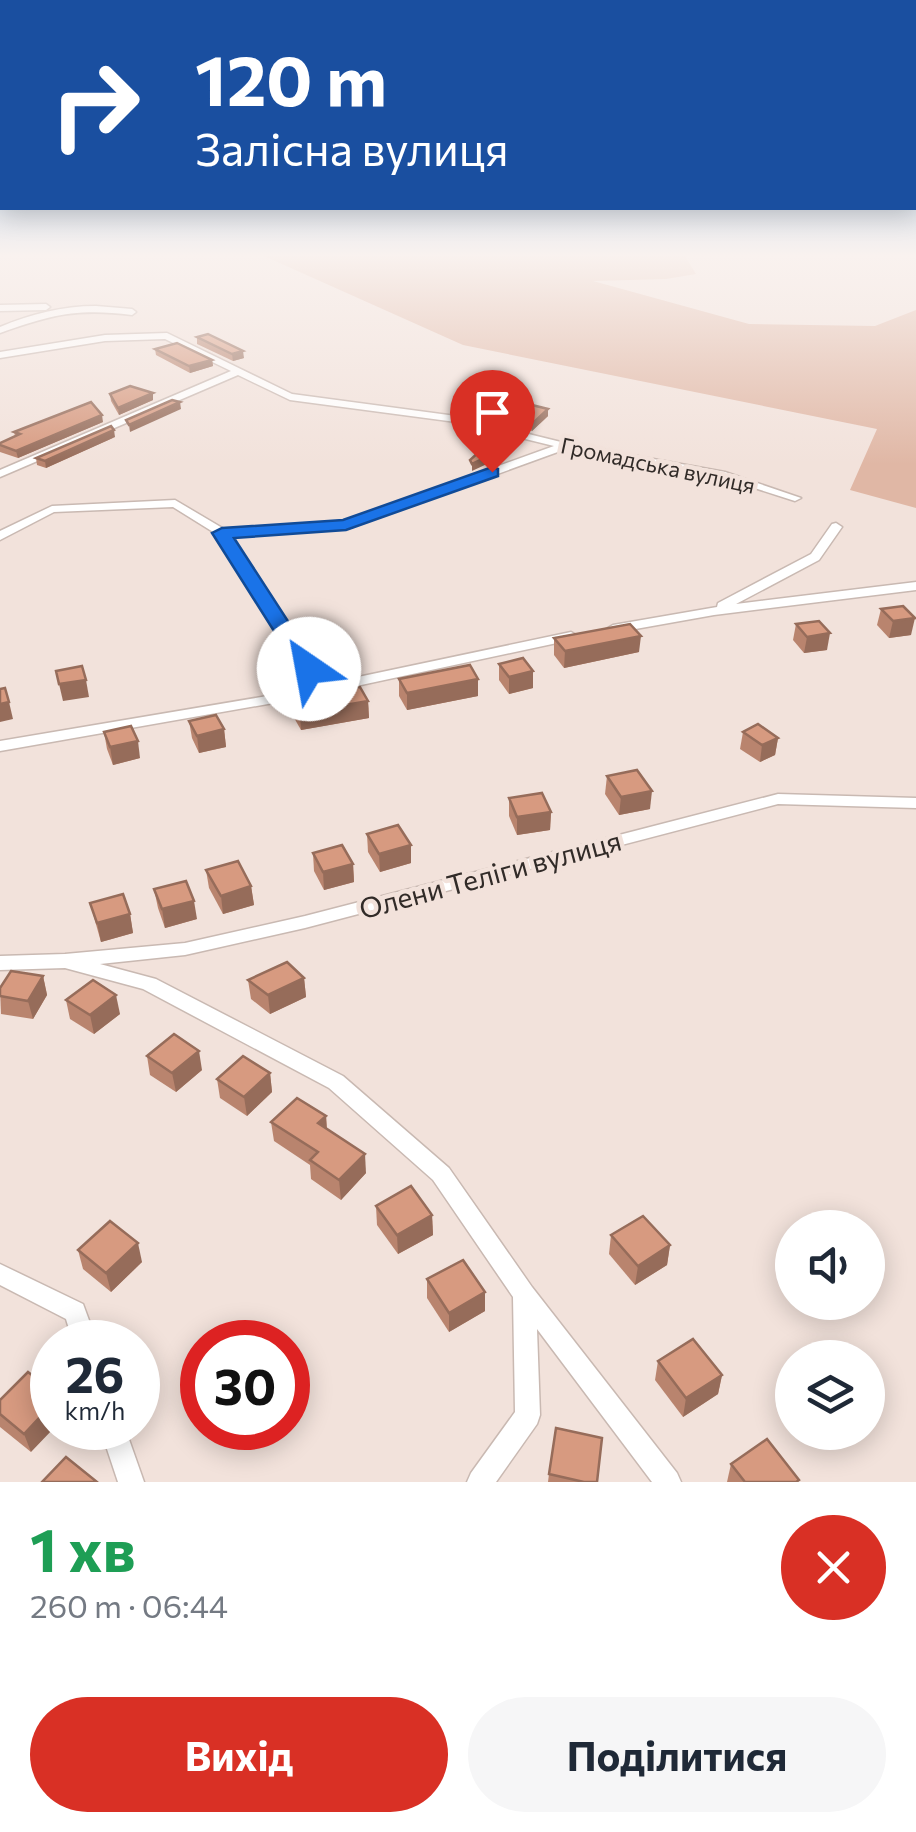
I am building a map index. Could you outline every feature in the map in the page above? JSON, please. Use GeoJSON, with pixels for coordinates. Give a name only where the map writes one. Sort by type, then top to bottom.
{"type":"FeatureCollection","features":[{"type":"Feature","properties":{"kind":"street","name":"Громадська вулиця"},"geometry":{"type":"LineString","coordinates":[[0,355],[105,338],[167,336],[290,397],[456,419],[565,446],[726,475],[795,498]]}},
{"type":"Feature","properties":{"kind":"street"},"geometry":{"type":"LineString","coordinates":[[0,474],[240,371]]}},
{"type":"Feature","properties":{"kind":"street"},"geometry":{"type":"LineString","coordinates":[[222,533],[346,525],[565,446]]}},
{"type":"Feature","properties":{"kind":"street"},"geometry":{"type":"LineString","coordinates":[[0,536],[52,509],[175,503],[222,533],[309,669],[296,695]]}},
{"type":"Feature","properties":{"kind":"street"},"geometry":{"type":"LineString","coordinates":[[714,611],[815,557],[836,527]]}},
{"type":"Feature","properties":{"kind":"street"},"geometry":{"type":"LineString","coordinates":[[605,630],[714,611],[916,586]]}},
{"type":"Feature","properties":{"kind":"street"},"geometry":{"type":"LineString","coordinates":[[0,746],[296,695],[586,634]]}},
{"type":"Feature","properties":{"kind":"street","name":"Олени Теліги вулиця"},"geometry":{"type":"LineString","coordinates":[[0,963],[185,949],[305,922],[778,800],[916,803]]}},
{"type":"Feature","properties":{"kind":"street","name":"Олени Теліги вулиця"},"geometry":{"type":"LineString","coordinates":[[64,960],[149,984],[336,1082],[441,1174],[524,1294],[668,1482]]}},
{"type":"Feature","properties":{"kind":"street"},"geometry":{"type":"LineString","coordinates":[[0,1274],[74,1312],[77,1320]]}},
{"type":"Feature","properties":{"kind":"street"},"geometry":{"type":"LineString","coordinates":[[480,1482],[528,1416],[524,1294]]}},
{"type":"Feature","properties":{"kind":"street"},"geometry":{"type":"LineString","coordinates":[[120,1450],[131,1482]]}},
{"type":"Feature","properties":{"kind":"shaded area"},"geometry":{"type":"Polygon","coordinates":[[[419,325],[916,325],[916,508],[850,490],[877,429],[463,345],[419,325]]]}},
{"type":"Feature","properties":{"kind":"building"},"geometry":{"type":"Polygon","coordinates":[[[208,334],[243,351],[232,354],[197,337],[208,334]]]}},
{"type":"Feature","properties":{"kind":"building"},"geometry":{"type":"Polygon","coordinates":[[[177,343],[212,360],[189,366],[155,349],[177,343]]]}},
{"type":"Feature","properties":{"kind":"building"},"geometry":{"type":"Polygon","coordinates":[[[130,386],[153,393],[118,408],[110,394],[130,386]]]}},
{"type":"Feature","properties":{"kind":"building"},"geometry":{"type":"Polygon","coordinates":[[[172,400],[180,402],[129,425],[126,420],[172,400]]]}},
{"type":"Feature","properties":{"kind":"building"},"geometry":{"type":"Polygon","coordinates":[[[91,402],[102,415],[16,451],[0,445],[20,434],[14,432],[91,402]]]}},
{"type":"Feature","properties":{"kind":"building"},"geometry":{"type":"Polygon","coordinates":[[[532,405],[548,409],[532,424],[515,420],[532,405]]]}},
{"type":"Feature","properties":{"kind":"building"},"geometry":{"type":"Polygon","coordinates":[[[111,426],[114,430],[45,461],[36,458],[111,426]]]}},
{"type":"Feature","properties":{"kind":"building"},"geometry":{"type":"Polygon","coordinates":[[[503,430],[520,434],[506,448],[472,464],[470,460],[503,430]]]}},
{"type":"Feature","properties":{"kind":"building"},"geometry":{"type":"Polygon","coordinates":[[[903,606],[915,618],[893,621],[881,609],[903,606]]]}},
{"type":"Feature","properties":{"kind":"building"},"geometry":{"type":"Polygon","coordinates":[[[819,621],[830,633],[807,637],[796,624],[819,621]]]}},
{"type":"Feature","properties":{"kind":"building"},"geometry":{"type":"Polygon","coordinates":[[[630,624],[641,636],[565,651],[554,638],[630,624]]]}},
{"type":"Feature","properties":{"kind":"building"},"geometry":{"type":"Polygon","coordinates":[[[523,658],[533,671],[509,677],[499,664],[523,658]]]}},
{"type":"Feature","properties":{"kind":"building"},"geometry":{"type":"Polygon","coordinates":[[[470,665],[478,679],[407,693],[399,679],[470,665]]]}},
{"type":"Feature","properties":{"kind":"building"},"geometry":{"type":"Polygon","coordinates":[[[82,666],[86,680],[59,684],[56,671],[82,666]]]}},
{"type":"Feature","properties":{"kind":"building"},"geometry":{"type":"Polygon","coordinates":[[[360,687],[368,701],[300,713],[292,699],[317,693],[360,687]]]}},
{"type":"Feature","properties":{"kind":"building"},"geometry":{"type":"Polygon","coordinates":[[[5,688],[9,702],[0,704],[0,689],[5,688]]]}},
{"type":"Feature","properties":{"kind":"building"},"geometry":{"type":"Polygon","coordinates":[[[216,715],[224,729],[197,736],[189,721],[216,715]]]}},
{"type":"Feature","properties":{"kind":"building"},"geometry":{"type":"Polygon","coordinates":[[[758,724],[778,738],[762,745],[743,732],[758,724]]]}},
{"type":"Feature","properties":{"kind":"building"},"geometry":{"type":"Polygon","coordinates":[[[131,726],[138,741],[110,747],[104,732],[131,726]]]}},
{"type":"Feature","properties":{"kind":"building"},"geometry":{"type":"Polygon","coordinates":[[[637,770],[652,791],[621,797],[607,776],[637,770]]]}},
{"type":"Feature","properties":{"kind":"building"},"geometry":{"type":"Polygon","coordinates":[[[542,793],[551,812],[517,817],[509,798],[542,793]]]}},
{"type":"Feature","properties":{"kind":"building"},"geometry":{"type":"Polygon","coordinates":[[[398,825],[411,845],[379,854],[367,834],[398,825]]]}},
{"type":"Feature","properties":{"kind":"building"},"geometry":{"type":"Polygon","coordinates":[[[342,845],[353,864],[323,872],[313,853],[342,845]]]}},
{"type":"Feature","properties":{"kind":"building"},"geometry":{"type":"Polygon","coordinates":[[[238,861],[251,886],[221,896],[206,870],[238,861]]]}},
{"type":"Feature","properties":{"kind":"building"},"geometry":{"type":"Polygon","coordinates":[[[186,881],[194,901],[162,909],[154,889],[186,881]]]}},
{"type":"Feature","properties":{"kind":"building"},"geometry":{"type":"Polygon","coordinates":[[[123,894],[130,914],[97,923],[90,903],[123,894]]]}},
{"type":"Feature","properties":{"kind":"building"},"geometry":{"type":"Polygon","coordinates":[[[287,962],[304,978],[268,995],[248,980],[287,962]]]}},
{"type":"Feature","properties":{"kind":"building"},"geometry":{"type":"Polygon","coordinates":[[[11,971],[43,976],[28,1001],[0,996],[0,988],[11,971]]]}},
{"type":"Feature","properties":{"kind":"building"},"geometry":{"type":"Polygon","coordinates":[[[93,980],[116,995],[90,1015],[66,1000],[93,980]]]}},
{"type":"Feature","properties":{"kind":"building"},"geometry":{"type":"Polygon","coordinates":[[[174,1034],[199,1051],[172,1073],[147,1056],[174,1034]]]}},
{"type":"Feature","properties":{"kind":"building"},"geometry":{"type":"Polygon","coordinates":[[[243,1056],[270,1073],[244,1097],[217,1079],[243,1056]]]}},
{"type":"Feature","properties":{"kind":"building"},"geometry":{"type":"Polygon","coordinates":[[[297,1098],[326,1116],[318,1123],[365,1154],[339,1180],[310,1160],[318,1152],[271,1122],[297,1098]]]}},
{"type":"Feature","properties":{"kind":"building"},"geometry":{"type":"Polygon","coordinates":[[[411,1186],[432,1215],[397,1235],[376,1206],[411,1186]]]}},
{"type":"Feature","properties":{"kind":"building"},"geometry":{"type":"Polygon","coordinates":[[[643,1216],[670,1245],[638,1266],[611,1235],[643,1216]]]}},
{"type":"Feature","properties":{"kind":"building"},"geometry":{"type":"Polygon","coordinates":[[[110,1221],[138,1243],[106,1273],[78,1250],[110,1221]]]}},
{"type":"Feature","properties":{"kind":"building"},"geometry":{"type":"Polygon","coordinates":[[[463,1260],[485,1292],[449,1313],[427,1279],[463,1260]]]}},
{"type":"Feature","properties":{"kind":"building"},"geometry":{"type":"Polygon","coordinates":[[[693,1339],[722,1375],[686,1398],[658,1361],[693,1339]]]}},
{"type":"Feature","properties":{"kind":"building"},"geometry":{"type":"Polygon","coordinates":[[[30,1374],[30,1428],[24,1434],[0,1414],[0,1400],[30,1374]]]}},
{"type":"Feature","properties":{"kind":"building"},"geometry":{"type":"Polygon","coordinates":[[[556,1428],[602,1438],[597,1482],[549,1474],[556,1428]]]}},
{"type":"Feature","properties":{"kind":"building"},"geometry":{"type":"Polygon","coordinates":[[[767,1439],[799,1480],[745,1482],[731,1464],[767,1439]]]}},
{"type":"Feature","properties":{"kind":"building"},"geometry":{"type":"Polygon","coordinates":[[[66,1457],[97,1482],[42,1482],[66,1457]]]}},
{"type":"Feature","properties":{"kind":"route"},"geometry":{"type":"LineString","coordinates":[[309,669],[222,533],[346,525],[492,472]]}}]}
